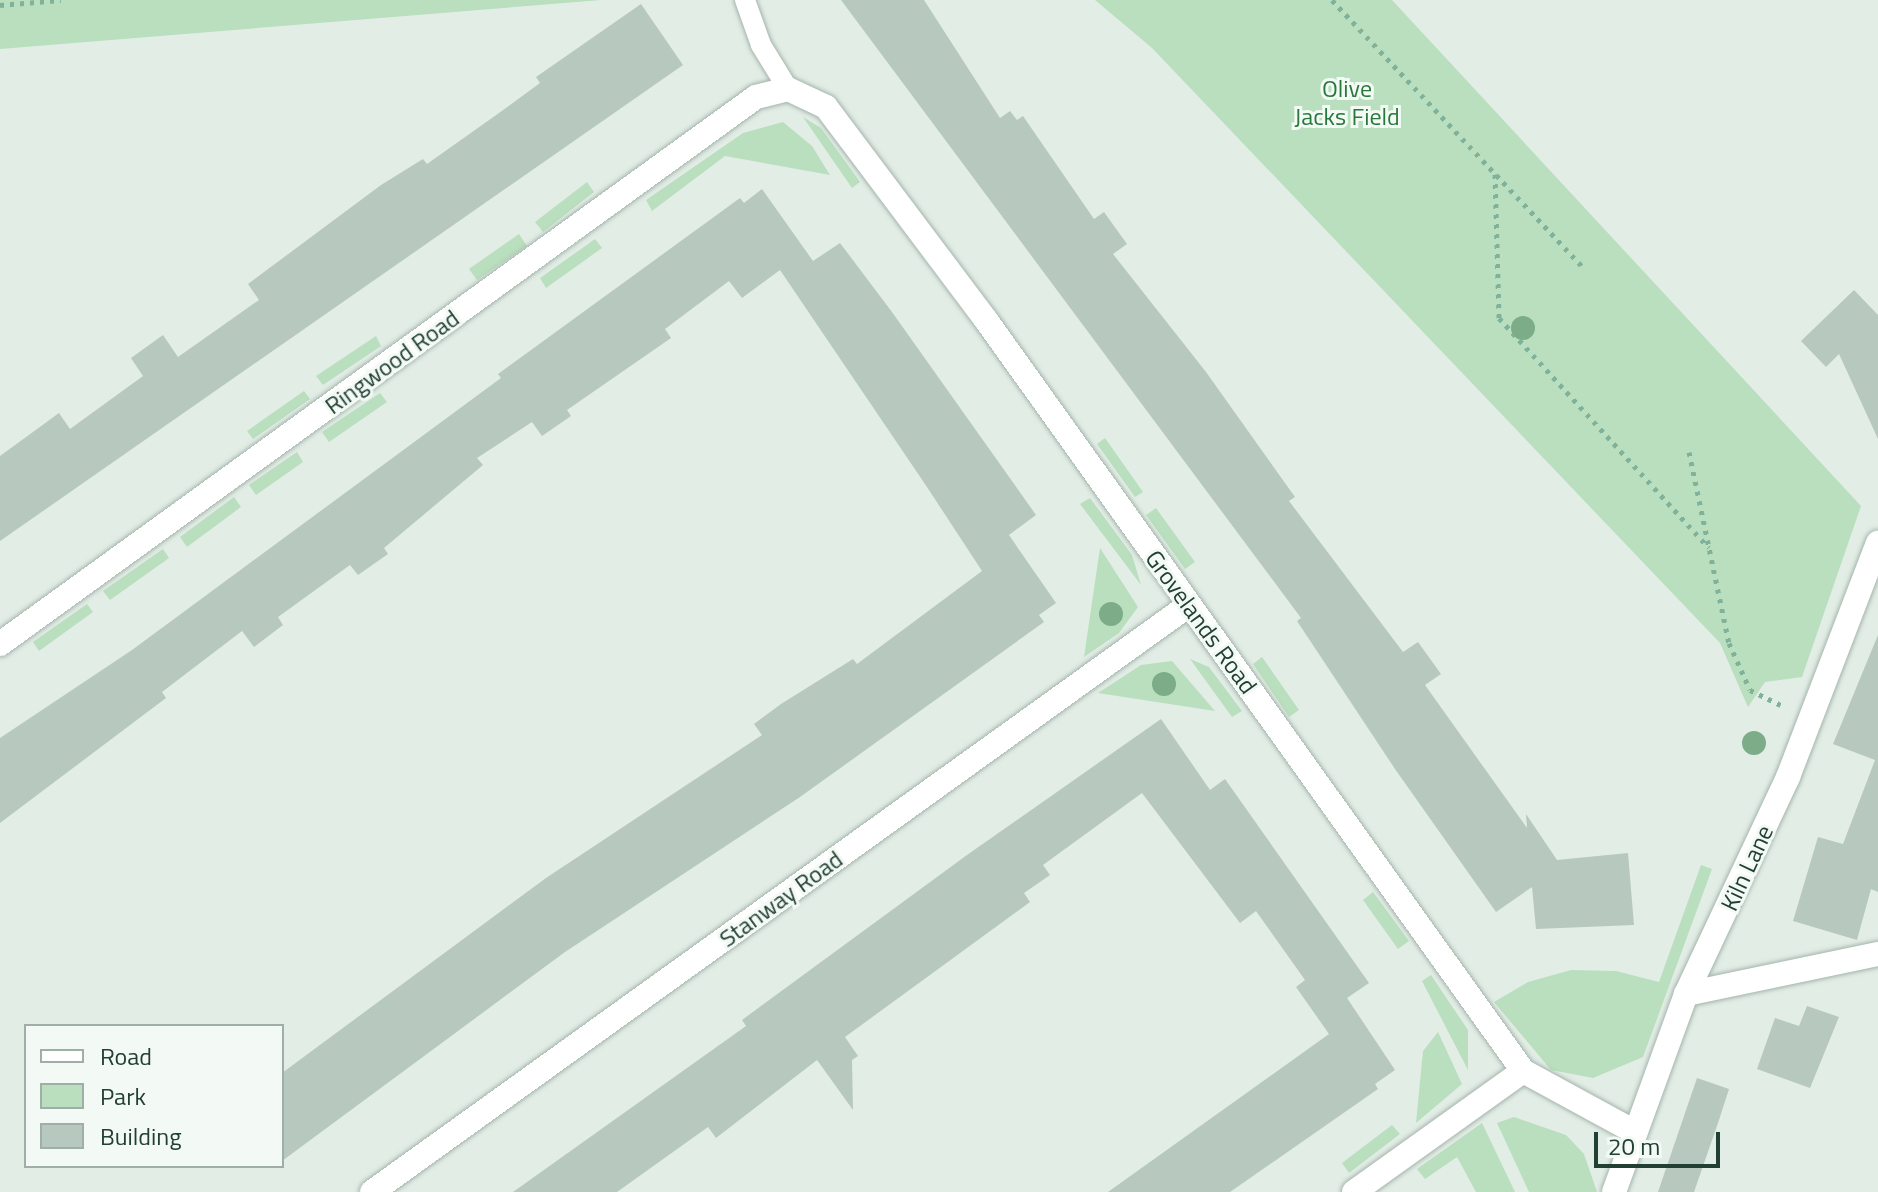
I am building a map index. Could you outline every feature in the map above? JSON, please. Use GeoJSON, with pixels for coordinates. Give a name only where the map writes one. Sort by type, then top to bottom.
{"type":"FeatureCollection","features":[{"type":"Feature","properties":{"kind":"street","name":"Grovelands Road"},"geometry":{"type":"LineString","coordinates":[[788,89],[826,107],[1523,1071],[1635,1132]]}},
{"type":"Feature","properties":{"kind":"street","name":"Ringwood Road"},"geometry":{"type":"LineString","coordinates":[[0,644],[756,97],[788,89]]}},
{"type":"Feature","properties":{"kind":"street","name":"Kiln Lane"},"geometry":{"type":"LineString","coordinates":[[1614,1192],[1686,994],[1753,857],[1878,543]]}},
{"type":"Feature","properties":{"kind":"street","name":"Stanway Road"},"geometry":{"type":"LineString","coordinates":[[372,1192],[1189,605]]}},
{"type":"Feature","properties":{"kind":"street"},"geometry":{"type":"LineString","coordinates":[[1686,994],[1878,954]]}},
{"type":"Feature","properties":{"kind":"street"},"geometry":{"type":"LineString","coordinates":[[1354,1192],[1523,1071]]}},
{"type":"Feature","properties":{"kind":"lane"},"geometry":{"type":"LineString","coordinates":[[745,0],[761,45],[788,89]]}},
{"type":"Feature","properties":{"kind":"path"},"geometry":{"type":"LineString","coordinates":[[0,5],[61,0]]}},
{"type":"Feature","properties":{"kind":"path"},"geometry":{"type":"LineString","coordinates":[[1332,0],[1582,266]]}},
{"type":"Feature","properties":{"kind":"path"},"geometry":{"type":"LineString","coordinates":[[1495,174],[1499,318],[1709,548]]}},
{"type":"Feature","properties":{"kind":"path"},"geometry":{"type":"LineString","coordinates":[[1689,452],[1729,643],[1750,690],[1807,718]]}},
{"type":"Feature","properties":{"kind":"green space"},"geometry":{"type":"Polygon","coordinates":[[[0,0],[601,0],[0,49],[0,0]]]}},
{"type":"Feature","properties":{"kind":"green space","name":"Olive Jacks Field"},"geometry":{"type":"Polygon","coordinates":[[[1095,0],[1392,0],[1861,506],[1802,677],[1765,682],[1748,707],[1720,643],[1152,48],[1095,0]]]}},
{"type":"Feature","properties":{"kind":"green space"},"geometry":{"type":"Polygon","coordinates":[[[803,117],[821,128],[860,182],[852,188],[803,117]]]}},
{"type":"Feature","properties":{"kind":"green space"},"geometry":{"type":"Polygon","coordinates":[[[783,122],[812,146],[830,175],[725,156],[652,211],[646,200],[743,133],[783,122]]]}},
{"type":"Feature","properties":{"kind":"green space"},"geometry":{"type":"Polygon","coordinates":[[[587,182],[594,192],[543,232],[535,222],[587,182]]]}},
{"type":"Feature","properties":{"kind":"green space"},"geometry":{"type":"Polygon","coordinates":[[[519,234],[527,246],[477,280],[469,269],[519,234]]]}},
{"type":"Feature","properties":{"kind":"green space"},"geometry":{"type":"Polygon","coordinates":[[[595,239],[602,248],[546,288],[540,278],[595,239]]]}},
{"type":"Feature","properties":{"kind":"green space"},"geometry":{"type":"Polygon","coordinates":[[[376,336],[381,346],[323,385],[316,376],[376,336]]]}},
{"type":"Feature","properties":{"kind":"green space"},"geometry":{"type":"Polygon","coordinates":[[[304,391],[310,399],[253,439],[247,431],[304,391]]]}},
{"type":"Feature","properties":{"kind":"green space"},"geometry":{"type":"Polygon","coordinates":[[[380,393],[387,402],[329,442],[322,432],[380,393]]]}},
{"type":"Feature","properties":{"kind":"green space"},"geometry":{"type":"Polygon","coordinates":[[[1105,438],[1143,492],[1135,497],[1097,444],[1105,438]]]}},
{"type":"Feature","properties":{"kind":"green space"},"geometry":{"type":"Polygon","coordinates":[[[297,452],[303,462],[256,495],[249,485],[297,452]]]}},
{"type":"Feature","properties":{"kind":"green space"},"geometry":{"type":"Polygon","coordinates":[[[234,497],[241,507],[187,547],[180,537],[234,497]]]}},
{"type":"Feature","properties":{"kind":"green space"},"geometry":{"type":"Polygon","coordinates":[[[1090,498],[1132,555],[1141,585],[1080,504],[1090,498]]]}},
{"type":"Feature","properties":{"kind":"green space"},"geometry":{"type":"Polygon","coordinates":[[[1156,508],[1195,562],[1185,569],[1146,515],[1156,508]]]}},
{"type":"Feature","properties":{"kind":"green space"},"geometry":{"type":"Polygon","coordinates":[[[1100,548],[1138,607],[1119,633],[1084,657],[1100,548]]]}},
{"type":"Feature","properties":{"kind":"green space"},"geometry":{"type":"Polygon","coordinates":[[[163,549],[169,558],[110,600],[103,591],[163,549]]]}},
{"type":"Feature","properties":{"kind":"green space"},"geometry":{"type":"Polygon","coordinates":[[[87,604],[93,612],[39,651],[33,642],[87,604]]]}},
{"type":"Feature","properties":{"kind":"green space"},"geometry":{"type":"Polygon","coordinates":[[[1262,657],[1299,710],[1289,717],[1253,664],[1262,657]]]}},
{"type":"Feature","properties":{"kind":"green space"},"geometry":{"type":"Polygon","coordinates":[[[1190,659],[1209,667],[1242,711],[1232,717],[1190,659]]]}},
{"type":"Feature","properties":{"kind":"green space"},"geometry":{"type":"Polygon","coordinates":[[[1172,661],[1215,711],[1098,693],[1141,665],[1172,661]]]}},
{"type":"Feature","properties":{"kind":"green space"},"geometry":{"type":"Polygon","coordinates":[[[1701,865],[1712,869],[1643,1057],[1593,1078],[1551,1070],[1494,1002],[1528,982],[1571,970],[1616,971],[1659,982],[1701,865]]]}},
{"type":"Feature","properties":{"kind":"green space"},"geometry":{"type":"Polygon","coordinates":[[[1373,892],[1409,941],[1398,949],[1363,900],[1373,892]]]}},
{"type":"Feature","properties":{"kind":"green space"},"geometry":{"type":"Polygon","coordinates":[[[1431,975],[1468,1030],[1468,1070],[1422,981],[1431,975]]]}},
{"type":"Feature","properties":{"kind":"green space"},"geometry":{"type":"Polygon","coordinates":[[[1438,1032],[1462,1084],[1416,1123],[1423,1051],[1438,1032]]]}},
{"type":"Feature","properties":{"kind":"green space"},"geometry":{"type":"Polygon","coordinates":[[[1514,1117],[1566,1135],[1584,1154],[1597,1192],[1529,1192],[1497,1123],[1514,1117]]]}},
{"type":"Feature","properties":{"kind":"green space"},"geometry":{"type":"Polygon","coordinates":[[[1482,1123],[1515,1192],[1476,1192],[1457,1157],[1425,1179],[1417,1169],[1482,1123]]]}},
{"type":"Feature","properties":{"kind":"green space"},"geometry":{"type":"Polygon","coordinates":[[[1392,1125],[1400,1134],[1349,1173],[1342,1163],[1392,1125]]]}},
{"type":"Feature","properties":{"kind":"building"},"geometry":{"type":"Polygon","coordinates":[[[841,0],[924,0],[1000,118],[1010,111],[1017,120],[1023,116],[1094,219],[1104,212],[1127,244],[1113,254],[1206,372],[1295,497],[1289,501],[1403,652],[1418,642],[1441,674],[1425,685],[1527,828],[1526,814],[1557,860],[1628,853],[1634,925],[1536,929],[1532,887],[1496,912],[1395,769],[1297,621],[1301,618],[841,0]]]}},
{"type":"Feature","properties":{"kind":"building"},"geometry":{"type":"Polygon","coordinates":[[[641,4],[683,65],[0,541],[0,456],[59,413],[70,429],[143,376],[131,358],[163,335],[178,357],[259,300],[248,284],[381,185],[423,159],[427,164],[499,113],[540,83],[536,77],[641,4]]]}},
{"type":"Feature","properties":{"kind":"building"},"geometry":{"type":"Polygon","coordinates":[[[762,189],[813,261],[840,243],[1036,515],[1009,535],[1056,603],[1039,615],[1044,622],[800,797],[565,952],[284,1160],[284,1072],[546,878],[762,735],[754,724],[781,704],[853,659],[857,664],[982,571],[927,487],[780,270],[742,298],[729,281],[665,329],[671,338],[567,410],[571,416],[542,436],[532,422],[477,458],[483,465],[384,548],[388,554],[358,575],[350,565],[278,617],[283,625],[254,647],[242,631],[162,692],[166,698],[0,823],[0,738],[132,650],[501,378],[498,374],[740,198],[744,203],[762,189]]]}},
{"type":"Feature","properties":{"kind":"building"},"geometry":{"type":"Polygon","coordinates":[[[1854,290],[1878,315],[1878,439],[1839,354],[1826,367],[1801,341],[1854,290]]]}},
{"type":"Feature","properties":{"kind":"building"},"geometry":{"type":"Polygon","coordinates":[[[1878,635],[1878,892],[1871,889],[1857,940],[1793,921],[1818,837],[1843,844],[1875,760],[1833,744],[1878,635]]]}},
{"type":"Feature","properties":{"kind":"building"},"geometry":{"type":"Polygon","coordinates":[[[1161,719],[1210,790],[1225,779],[1369,983],[1347,998],[1395,1070],[1375,1084],[1378,1089],[1230,1192],[1108,1192],[1329,1034],[1296,987],[1305,980],[1256,911],[1240,923],[1142,793],[1043,865],[1050,875],[1024,893],[1030,902],[845,1037],[858,1056],[852,1060],[853,1110],[817,1060],[716,1138],[708,1127],[617,1192],[513,1192],[746,1026],[742,1020],[967,855],[1161,719]]]}},
{"type":"Feature","properties":{"kind":"building"},"geometry":{"type":"Polygon","coordinates":[[[1807,1006],[1839,1017],[1810,1088],[1757,1069],[1775,1018],[1799,1026],[1807,1006]]]}},
{"type":"Feature","properties":{"kind":"building"},"geometry":{"type":"Polygon","coordinates":[[[1697,1078],[1729,1089],[1718,1123],[1694,1192],[1658,1192],[1697,1078]]]}}]}
